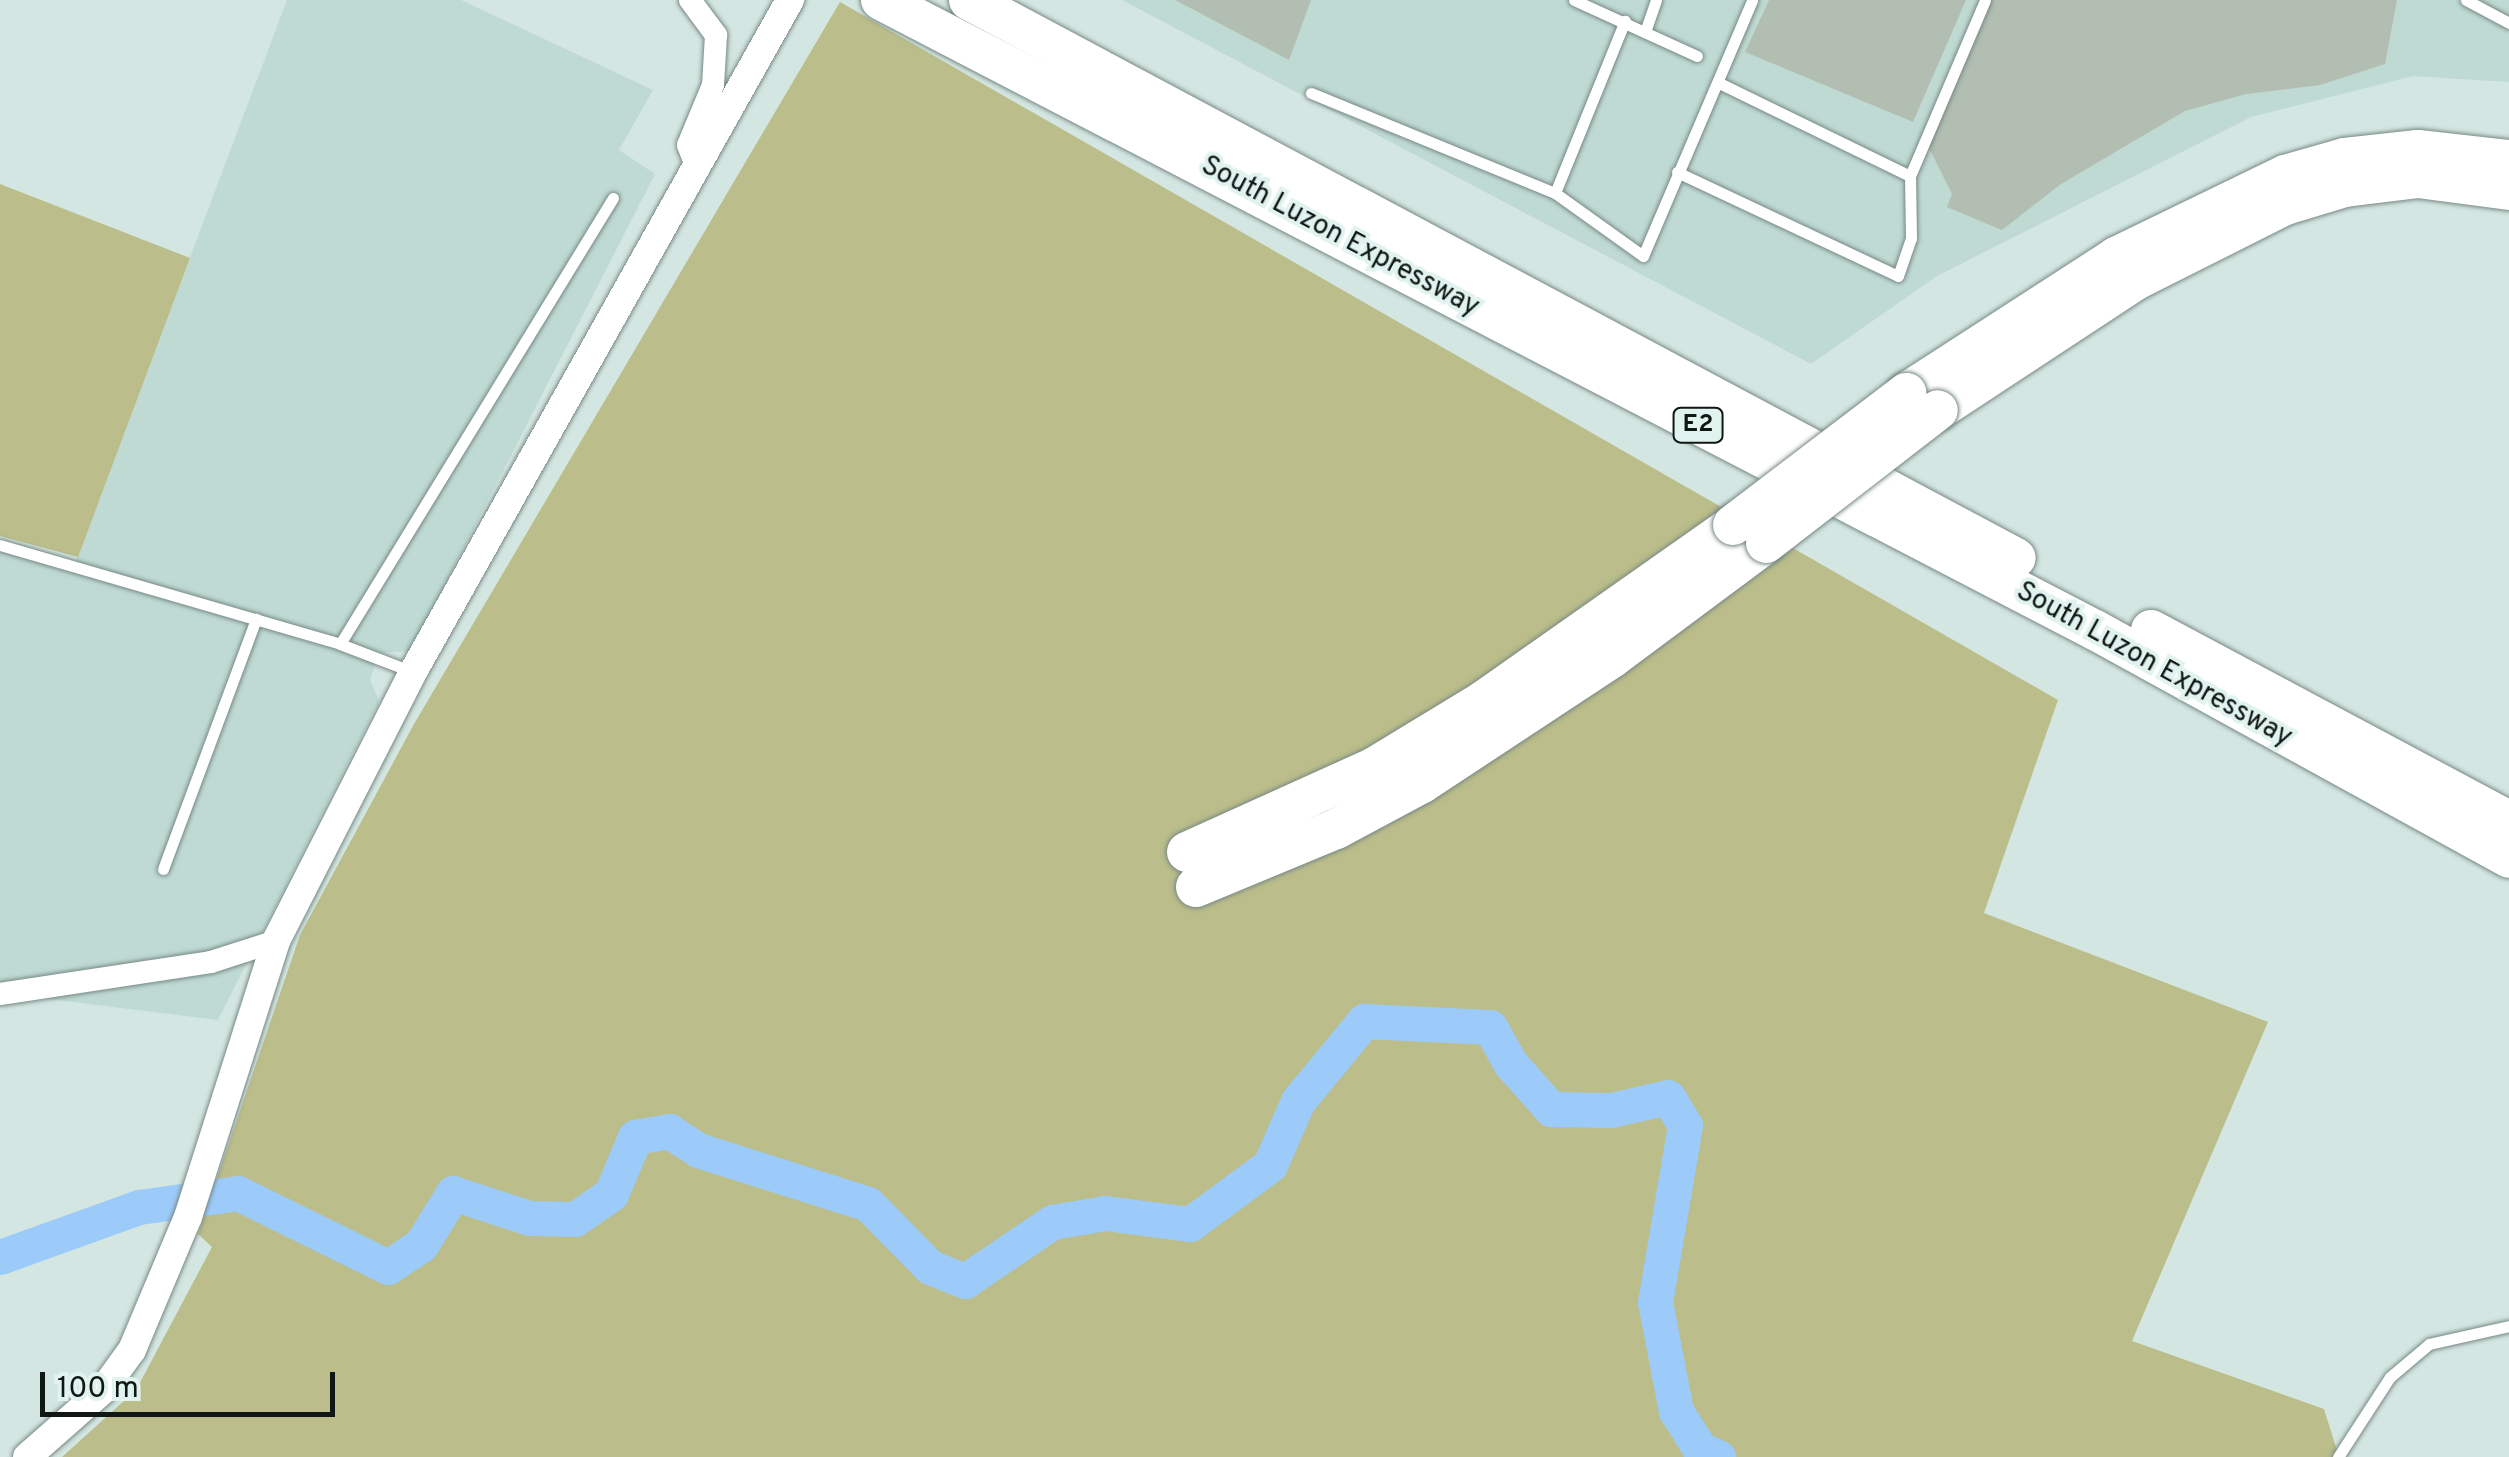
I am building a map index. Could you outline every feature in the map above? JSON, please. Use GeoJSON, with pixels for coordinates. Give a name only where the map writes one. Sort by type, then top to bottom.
{"type":"FeatureCollection","features":[{"type":"Feature","properties":{"kind":"highway","name":"South Luzon Expressway"},"geometry":{"type":"LineString","coordinates":[[882,0],[2095,630],[2509,858]]}},
{"type":"Feature","properties":{"kind":"highway","name":"South Luzon Expressway"},"geometry":{"type":"LineString","coordinates":[[968,0],[2509,821]]}},
{"type":"Feature","properties":{"kind":"highway"},"geometry":{"type":"LineString","coordinates":[[1192,870],[1336,830],[1422,783],[1613,657],[1750,534],[2116,257],[2285,175],[2344,158],[2418,150],[2509,160]]}},
{"type":"Feature","properties":{"kind":"highway"},"geometry":{"type":"LineString","coordinates":[[1922,402],[2136,280],[2285,205],[2345,187],[2418,178],[2509,190]]}},
{"type":"Feature","properties":{"kind":"street"},"geometry":{"type":"LineString","coordinates":[[690,0],[716,34],[713,84],[688,145],[696,166]]}},
{"type":"Feature","properties":{"kind":"street"},"geometry":{"type":"LineString","coordinates":[[26,1457],[103,1390],[132,1350],[188,1218],[276,942],[413,672],[790,0]]}},
{"type":"Feature","properties":{"kind":"street"},"geometry":{"type":"LineString","coordinates":[[0,994],[211,962],[276,942]]}},
{"type":"Feature","properties":{"kind":"lane"},"geometry":{"type":"LineString","coordinates":[[1574,0],[1696,56]]}},
{"type":"Feature","properties":{"kind":"lane"},"geometry":{"type":"LineString","coordinates":[[1645,32],[1656,0]]}},
{"type":"Feature","properties":{"kind":"lane"},"geometry":{"type":"LineString","coordinates":[[1310,93],[1555,193],[1644,256],[1677,172],[1721,84],[1752,0]]}},
{"type":"Feature","properties":{"kind":"lane"},"geometry":{"type":"LineString","coordinates":[[1677,172],[1898,276],[1911,238],[1910,176],[1985,0]]}},
{"type":"Feature","properties":{"kind":"lane"},"geometry":{"type":"LineString","coordinates":[[2466,0],[2509,22]]}},
{"type":"Feature","properties":{"kind":"lane"},"geometry":{"type":"LineString","coordinates":[[1555,193],[1625,21]]}},
{"type":"Feature","properties":{"kind":"lane"},"geometry":{"type":"LineString","coordinates":[[1721,84],[1910,176]]}},
{"type":"Feature","properties":{"kind":"lane"},"geometry":{"type":"LineString","coordinates":[[340,644],[613,198]]}},
{"type":"Feature","properties":{"kind":"lane"},"geometry":{"type":"LineString","coordinates":[[0,545],[340,644],[413,672]]}},
{"type":"Feature","properties":{"kind":"lane"},"geometry":{"type":"LineString","coordinates":[[163,870],[256,619]]}},
{"type":"Feature","properties":{"kind":"lane"},"geometry":{"type":"LineString","coordinates":[[2338,1457],[2390,1376],[2429,1344],[2509,1326]]}},
{"type":"Feature","properties":{"kind":"shaded area"},"geometry":{"type":"Polygon","coordinates":[[[287,0],[461,0],[653,90],[619,150],[655,174],[411,651],[379,653],[370,680],[379,701],[218,1020],[0,993],[0,539],[75,563],[287,0]]]}},
{"type":"Feature","properties":{"kind":"shaded area"},"geometry":{"type":"Polygon","coordinates":[[[1122,0],[2509,0],[2509,82],[2413,76],[2251,117],[1937,276],[1811,364],[1122,0]]]}},
{"type":"Feature","properties":{"kind":"green space"},"geometry":{"type":"Polygon","coordinates":[[[840,2],[2058,700],[1984,913],[2268,1022],[2132,1341],[2324,1409],[2339,1457],[62,1457],[136,1390],[212,1247],[198,1234],[300,935],[414,724],[840,2]]]}},
{"type":"Feature","properties":{"kind":"green space"},"geometry":{"type":"Polygon","coordinates":[[[0,184],[190,258],[78,557],[0,536],[0,184]]]}},
{"type":"Feature","properties":{"kind":"building"},"geometry":{"type":"Polygon","coordinates":[[[1175,0],[1311,0],[1289,60],[1175,0]]]}},
{"type":"Feature","properties":{"kind":"building"},"geometry":{"type":"Polygon","coordinates":[[[1769,0],[1966,0],[1913,122],[1745,52],[1769,0]]]}},
{"type":"Feature","properties":{"kind":"building"},"geometry":{"type":"Polygon","coordinates":[[[1989,0],[2397,0],[2385,64],[2320,85],[2246,94],[2185,111],[2061,184],[2002,230],[1947,207],[1952,194],[1927,144],[1989,0]]]}},
{"type":"Feature","properties":{"kind":"waterway"},"geometry":{"type":"LineString","coordinates":[[0,1257],[139,1207],[238,1193],[388,1267],[421,1245],[453,1193],[529,1218],[575,1219],[611,1194],[635,1137],[669,1131],[698,1150],[868,1204],[930,1267],[965,1281],[1052,1222],[1105,1213],[1190,1224],[1270,1165],[1298,1101],[1364,1021],[1490,1027],[1510,1063],[1551,1109],[1611,1110],[1668,1097],[1685,1125],[1655,1302],[1676,1411],[1700,1449],[1718,1457]]}}]}
